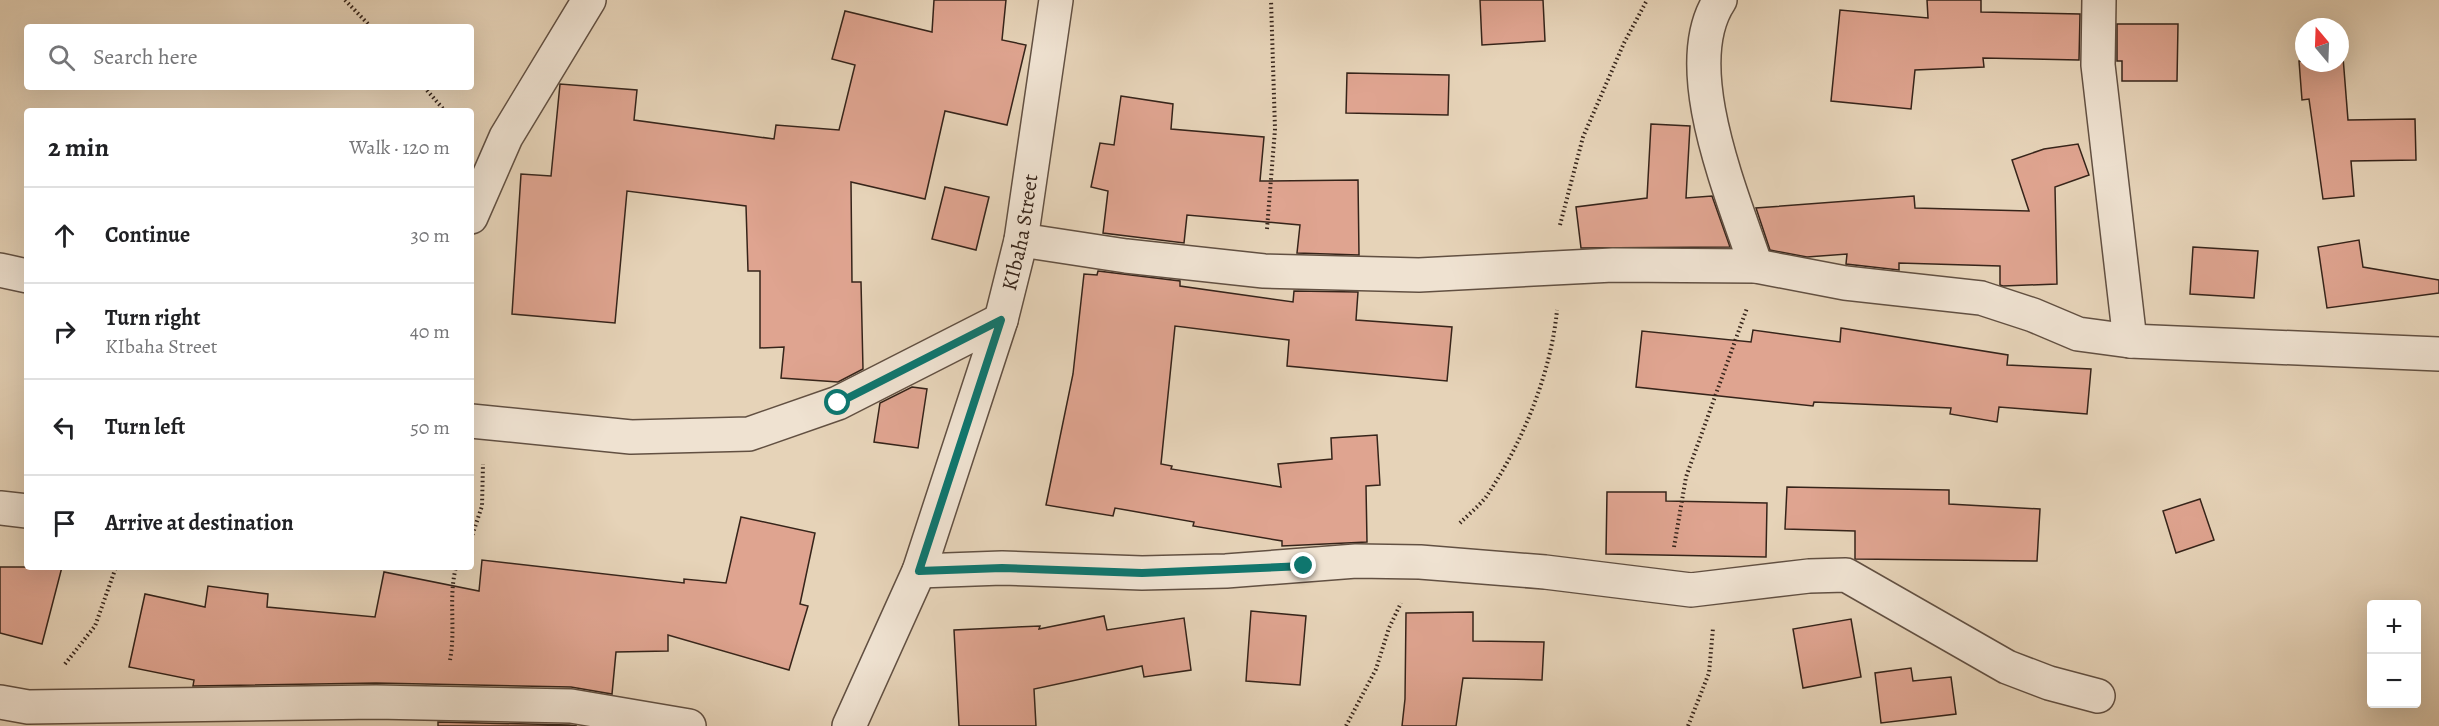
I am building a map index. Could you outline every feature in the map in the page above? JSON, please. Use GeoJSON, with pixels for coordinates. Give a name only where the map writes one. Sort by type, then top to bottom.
{"type":"FeatureCollection","features":[{"type":"Feature","properties":{"kind":"street"},"geometry":{"type":"LineString","coordinates":[[474,211],[507,136],[589,0]]}},
{"type":"Feature","properties":{"kind":"street","name":"KIbaha Street"},"geometry":{"type":"LineString","coordinates":[[849,726],[919,571],[1001,320],[1021,240],[1056,0]]}},
{"type":"Feature","properties":{"kind":"street"},"geometry":{"type":"LineString","coordinates":[[1720,0],[1712,13],[1704,42],[1702,74],[1718,149],[1760,266]]}},
{"type":"Feature","properties":{"kind":"street"},"geometry":{"type":"LineString","coordinates":[[2099,0],[2098,65],[2130,341]]}},
{"type":"Feature","properties":{"kind":"street"},"geometry":{"type":"LineString","coordinates":[[1021,240],[1126,256],[1264,271],[1419,275],[1613,266],[1760,266],[1845,283],[1981,298],[2033,315],[2078,334],[2130,341],[2439,354]]}},
{"type":"Feature","properties":{"kind":"street"},"geometry":{"type":"LineString","coordinates":[[0,270],[24,275]]}},
{"type":"Feature","properties":{"kind":"street"},"geometry":{"type":"LineString","coordinates":[[476,422],[631,436],[749,434],[838,403],[1001,320]]}},
{"type":"Feature","properties":{"kind":"street"},"geometry":{"type":"LineString","coordinates":[[0,508],[24,512]]}},
{"type":"Feature","properties":{"kind":"street"},"geometry":{"type":"LineString","coordinates":[[919,571],[1012,568],[1142,573],[1226,571],[1356,561],[1420,562],[1545,572],[1667,589],[1717,589],[1809,576],[1846,575],[2007,667],[2049,683],[2098,696]]}},
{"type":"Feature","properties":{"kind":"street"},"geometry":{"type":"LineString","coordinates":[[14,705],[441,703],[571,706],[689,726]]}},
{"type":"Feature","properties":{"kind":"path"},"geometry":{"type":"LineString","coordinates":[[345,0],[368,24]]}},
{"type":"Feature","properties":{"kind":"path"},"geometry":{"type":"LineString","coordinates":[[1264,271],[1275,129],[1271,0]]}},
{"type":"Feature","properties":{"kind":"path"},"geometry":{"type":"LineString","coordinates":[[1346,726],[1373,677],[1389,628],[1420,562],[1485,498],[1529,417],[1540,391],[1553,340],[1557,312],[1556,269],[1561,221],[1583,137],[1624,43],[1647,0]]}},
{"type":"Feature","properties":{"kind":"path"},"geometry":{"type":"LineString","coordinates":[[427,90],[442,108]]}},
{"type":"Feature","properties":{"kind":"path"},"geometry":{"type":"LineString","coordinates":[[1667,589],[1686,477],[1760,266]]}},
{"type":"Feature","properties":{"kind":"path"},"geometry":{"type":"LineString","coordinates":[[474,530],[482,507],[476,422]]}},
{"type":"Feature","properties":{"kind":"path"},"geometry":{"type":"LineString","coordinates":[[14,705],[95,626],[115,570]]}},
{"type":"Feature","properties":{"kind":"path"},"geometry":{"type":"LineString","coordinates":[[441,703],[453,644],[452,585],[455,570]]}},
{"type":"Feature","properties":{"kind":"path"},"geometry":{"type":"LineString","coordinates":[[1689,726],[1709,673],[1717,589]]}},
{"type":"Feature","properties":{"kind":"building"},"geometry":{"type":"Polygon","coordinates":[[[934,0],[1006,0],[1002,40],[1026,45],[1007,125],[945,111],[925,199],[851,182],[852,282],[861,282],[863,369],[838,382],[781,378],[784,347],[760,348],[760,271],[748,271],[746,206],[627,191],[615,323],[512,314],[521,174],[551,176],[560,84],[637,90],[634,120],[774,139],[776,125],[839,130],[855,65],[832,59],[845,11],[932,32],[934,0]]]}},
{"type":"Feature","properties":{"kind":"building"},"geometry":{"type":"Polygon","coordinates":[[[1480,0],[1543,0],[1545,41],[1482,45],[1480,0]]]}},
{"type":"Feature","properties":{"kind":"building"},"geometry":{"type":"Polygon","coordinates":[[[1927,0],[1981,0],[1981,12],[2080,14],[2079,60],[1983,58],[1984,67],[1915,70],[1911,109],[1831,101],[1840,10],[1928,18],[1927,0]]]}},
{"type":"Feature","properties":{"kind":"building"},"geometry":{"type":"Polygon","coordinates":[[[2117,24],[2178,24],[2177,81],[2122,81],[2122,61],[2117,61],[2117,24]]]}},
{"type":"Feature","properties":{"kind":"building"},"geometry":{"type":"Polygon","coordinates":[[[2300,72],[2344,72],[2348,120],[2415,119],[2416,160],[2351,161],[2354,196],[2323,199],[2309,99],[2302,100],[2300,72]]]}},
{"type":"Feature","properties":{"kind":"building"},"geometry":{"type":"Polygon","coordinates":[[[1347,73],[1449,75],[1448,115],[1346,113],[1347,73]]]}},
{"type":"Feature","properties":{"kind":"building"},"geometry":{"type":"Polygon","coordinates":[[[1121,96],[1173,104],[1171,129],[1264,137],[1260,181],[1358,180],[1359,255],[1297,253],[1300,225],[1187,215],[1184,243],[1103,233],[1108,191],[1091,187],[1100,143],[1114,145],[1121,96]]]}},
{"type":"Feature","properties":{"kind":"building"},"geometry":{"type":"Polygon","coordinates":[[[1651,124],[1690,126],[1686,198],[1712,196],[1730,247],[1581,248],[1576,207],[1647,198],[1651,124]]]}},
{"type":"Feature","properties":{"kind":"building"},"geometry":{"type":"Polygon","coordinates":[[[2078,144],[2089,175],[2055,187],[2057,284],[2003,286],[2000,285],[2000,266],[1899,263],[1899,270],[1846,264],[1847,254],[1807,257],[1770,250],[1756,208],[1914,196],[1915,208],[2029,211],[2012,160],[2044,149],[2078,144]]]}},
{"type":"Feature","properties":{"kind":"building"},"geometry":{"type":"Polygon","coordinates":[[[945,187],[989,197],[976,250],[932,239],[945,187]]]}},
{"type":"Feature","properties":{"kind":"building"},"geometry":{"type":"Polygon","coordinates":[[[2359,240],[2363,267],[2439,280],[2439,293],[2327,308],[2318,247],[2359,240]]]}},
{"type":"Feature","properties":{"kind":"building"},"geometry":{"type":"Polygon","coordinates":[[[2193,247],[2258,251],[2254,298],[2190,294],[2193,247]]]}},
{"type":"Feature","properties":{"kind":"building"},"geometry":{"type":"Polygon","coordinates":[[[1098,271],[1180,281],[1180,286],[1293,302],[1294,291],[1358,292],[1356,320],[1452,327],[1447,381],[1287,366],[1289,340],[1175,326],[1161,464],[1172,466],[1171,469],[1281,487],[1278,464],[1332,459],[1331,438],[1377,435],[1380,485],[1366,486],[1367,542],[1282,546],[1282,541],[1193,526],[1194,522],[1115,508],[1113,516],[1046,505],[1073,374],[1084,274],[1097,275],[1098,271]]]}},
{"type":"Feature","properties":{"kind":"building"},"geometry":{"type":"Polygon","coordinates":[[[1841,328],[2008,355],[2007,365],[2091,369],[2087,414],[1999,407],[1997,422],[1950,414],[1951,408],[1814,402],[1813,406],[1636,387],[1642,331],[1751,342],[1753,330],[1840,342],[1841,328]]]}},
{"type":"Feature","properties":{"kind":"building"},"geometry":{"type":"Polygon","coordinates":[[[912,387],[927,389],[918,448],[874,442],[880,403],[912,387]]]}},
{"type":"Feature","properties":{"kind":"building"},"geometry":{"type":"Polygon","coordinates":[[[1787,487],[1949,490],[1949,504],[2040,509],[2037,561],[1855,559],[1855,531],[1785,529],[1787,487]]]}},
{"type":"Feature","properties":{"kind":"building"},"geometry":{"type":"Polygon","coordinates":[[[1607,492],[1666,492],[1666,501],[1767,503],[1766,557],[1606,554],[1607,492]]]}},
{"type":"Feature","properties":{"kind":"building"},"geometry":{"type":"Polygon","coordinates":[[[2200,499],[2214,540],[2176,553],[2163,511],[2200,499]]]}},
{"type":"Feature","properties":{"kind":"building"},"geometry":{"type":"Polygon","coordinates":[[[741,517],[815,533],[800,604],[808,606],[789,670],[668,635],[668,651],[616,652],[612,694],[571,687],[376,683],[193,686],[194,680],[129,667],[145,594],[205,607],[208,586],[268,594],[267,607],[375,617],[384,572],[479,591],[482,560],[684,583],[684,579],[726,583],[741,517]]]}},
{"type":"Feature","properties":{"kind":"building"},"geometry":{"type":"Polygon","coordinates":[[[0,567],[24,567],[24,570],[61,570],[42,644],[0,633],[0,567]]]}},
{"type":"Feature","properties":{"kind":"building"},"geometry":{"type":"Polygon","coordinates":[[[1251,611],[1306,616],[1300,685],[1246,681],[1251,611]]]}},
{"type":"Feature","properties":{"kind":"building"},"geometry":{"type":"Polygon","coordinates":[[[1473,612],[1473,641],[1544,642],[1542,680],[1463,678],[1456,726],[1402,726],[1405,699],[1406,613],[1473,612]]]}},
{"type":"Feature","properties":{"kind":"building"},"geometry":{"type":"Polygon","coordinates":[[[1104,616],[1107,630],[1184,618],[1191,670],[1144,677],[1142,666],[1034,689],[1036,726],[959,726],[954,630],[1040,626],[1039,629],[1104,616]]]}},
{"type":"Feature","properties":{"kind":"building"},"geometry":{"type":"Polygon","coordinates":[[[1851,619],[1861,677],[1803,688],[1793,629],[1851,619]]]}},
{"type":"Feature","properties":{"kind":"building"},"geometry":{"type":"Polygon","coordinates":[[[1911,668],[1913,681],[1951,677],[1956,714],[1881,723],[1875,673],[1911,668]]]}},
{"type":"Feature","properties":{"kind":"building"},"geometry":{"type":"Polygon","coordinates":[[[438,722],[569,725],[577,726],[438,726],[438,722]]]}},
{"type":"Feature","properties":{"kind":"route"},"geometry":{"type":"LineString","coordinates":[[838,403],[1001,320],[919,571],[1002,568],[1142,573],[1304,566]]}}]}
